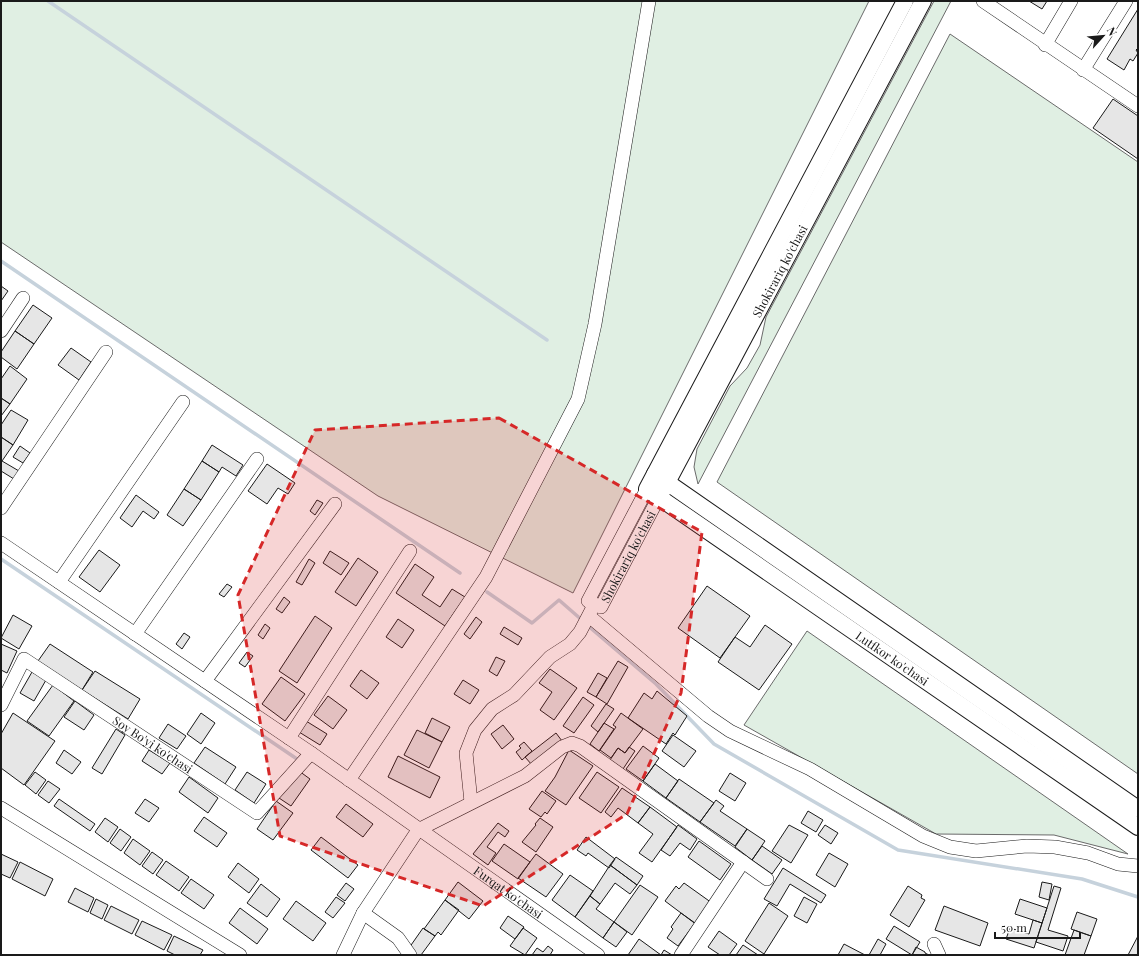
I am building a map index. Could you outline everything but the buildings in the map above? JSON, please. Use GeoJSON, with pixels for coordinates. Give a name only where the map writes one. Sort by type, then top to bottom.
{"type":"FeatureCollection","features":[{"type":"Feature","properties":{"kind":"main road","name":"Shokirariq ko'chasi"},"geometry":{"type":"LineString","coordinates":[[661,478],[905,1]]}},
{"type":"Feature","properties":{"kind":"main road","name":"Shokirariq ko'chasi"},"geometry":{"type":"LineString","coordinates":[[653,493],[923,1]]}},
{"type":"Feature","properties":{"kind":"main road","name":"Lutfkor ko'chasi"},"geometry":{"type":"LineString","coordinates":[[661,478],[1138,809]]}},
{"type":"Feature","properties":{"kind":"main road","name":"Lutfkor ko'chasi"},"geometry":{"type":"LineString","coordinates":[[653,493],[1138,827]]}},
{"type":"Feature","properties":{"kind":"street"},"geometry":{"type":"LineString","coordinates":[[349,780],[486,577],[578,398],[595,324],[649,1]]}},
{"type":"Feature","properties":{"kind":"street"},"geometry":{"type":"LineString","coordinates":[[1045,45],[1071,1]]}},
{"type":"Feature","properties":{"kind":"street"},"geometry":{"type":"LineString","coordinates":[[1083,70],[1126,1]]}},
{"type":"Feature","properties":{"kind":"street"},"geometry":{"type":"LineString","coordinates":[[991,3],[1045,45],[1083,70],[1136,100]]}},
{"type":"Feature","properties":{"kind":"street"},"geometry":{"type":"LineString","coordinates":[[1,331],[23,298]]}},
{"type":"Feature","properties":{"kind":"street"},"geometry":{"type":"LineString","coordinates":[[1,508],[106,352]]}},
{"type":"Feature","properties":{"kind":"street"},"geometry":{"type":"LineString","coordinates":[[59,582],[183,402]]}},
{"type":"Feature","properties":{"kind":"street"},"geometry":{"type":"LineString","coordinates":[[135,634],[256,459]]}},
{"type":"Feature","properties":{"kind":"street","name":"Shokirariq ko'chasi"},"geometry":{"type":"LineString","coordinates":[[592,610],[588,601],[653,493]]}},
{"type":"Feature","properties":{"kind":"street"},"geometry":{"type":"LineString","coordinates":[[205,681],[335,504]]}},
{"type":"Feature","properties":{"kind":"street","name":"Furqat ko'chasi"},"geometry":{"type":"LineString","coordinates":[[1,543],[311,753],[418,830],[598,955]]}},
{"type":"Feature","properties":{"kind":"street"},"geometry":{"type":"LineString","coordinates":[[289,738],[410,551]]}},
{"type":"Feature","properties":{"kind":"street"},"geometry":{"type":"LineString","coordinates":[[471,802],[466,754],[475,730],[492,709],[514,695],[550,657],[570,644],[580,632],[592,610],[708,716],[730,731],[810,769],[923,836],[950,847],[976,851],[1027,846],[1055,847],[1088,853],[1118,864],[1138,866]]}},
{"type":"Feature","properties":{"kind":"street","name":"Soy Bo'yi ko'chasi"},"geometry":{"type":"LineString","coordinates":[[1,705],[24,660],[257,813],[311,753]]}},
{"type":"Feature","properties":{"kind":"street"},"geometry":{"type":"LineString","coordinates":[[343,955],[363,912],[418,830],[525,776],[562,747],[572,743],[580,746],[767,879]]}},
{"type":"Feature","properties":{"kind":"street"},"geometry":{"type":"LineString","coordinates":[[1,808],[240,955]]}},
{"type":"Feature","properties":{"kind":"street"},"geometry":{"type":"LineString","coordinates":[[681,955],[743,862]]}},
{"type":"Feature","properties":{"kind":"street"},"geometry":{"type":"LineString","coordinates":[[363,912],[398,938],[410,955]]}},
{"type":"Feature","properties":{"kind":"highlighted area"},"geometry":{"type":"Polygon","coordinates":[[[499,418],[702,532],[681,693],[627,814],[483,906],[280,836],[238,595],[315,430],[499,418]]]}},
{"type":"Feature","properties":{"kind":"green space"},"geometry":{"type":"Polygon","coordinates":[[[1,1],[869,1],[573,593],[378,496],[1,242],[1,1]]]}},
{"type":"Feature","properties":{"kind":"green space"},"geometry":{"type":"Polygon","coordinates":[[[934,1],[951,1],[698,484],[694,467],[697,449],[730,386],[747,368],[760,345],[766,317],[934,1]]]}},
{"type":"Feature","properties":{"kind":"green space"},"geometry":{"type":"Polygon","coordinates":[[[950,34],[1138,162],[1138,774],[717,482],[950,34]]]}},
{"type":"Feature","properties":{"kind":"green space"},"geometry":{"type":"Polygon","coordinates":[[[807,631],[1128,854],[1054,835],[936,834],[744,725],[807,631]]]}},
{"type":"Feature","properties":{"kind":"waterway"},"geometry":{"type":"LineString","coordinates":[[48,1],[547,340]]}},
{"type":"Feature","properties":{"kind":"waterway"},"geometry":{"type":"LineString","coordinates":[[1,261],[460,573]]}},
{"type":"Feature","properties":{"kind":"waterway"},"geometry":{"type":"LineString","coordinates":[[1,559],[297,759]]}},
{"type":"Feature","properties":{"kind":"waterway"},"geometry":{"type":"LineString","coordinates":[[487,592],[532,623],[559,600],[583,621]]}},
{"type":"Feature","properties":{"kind":"waterway"},"geometry":{"type":"LineString","coordinates":[[587,625],[656,684],[714,744],[898,850],[1082,879],[1138,897]]}}]}
